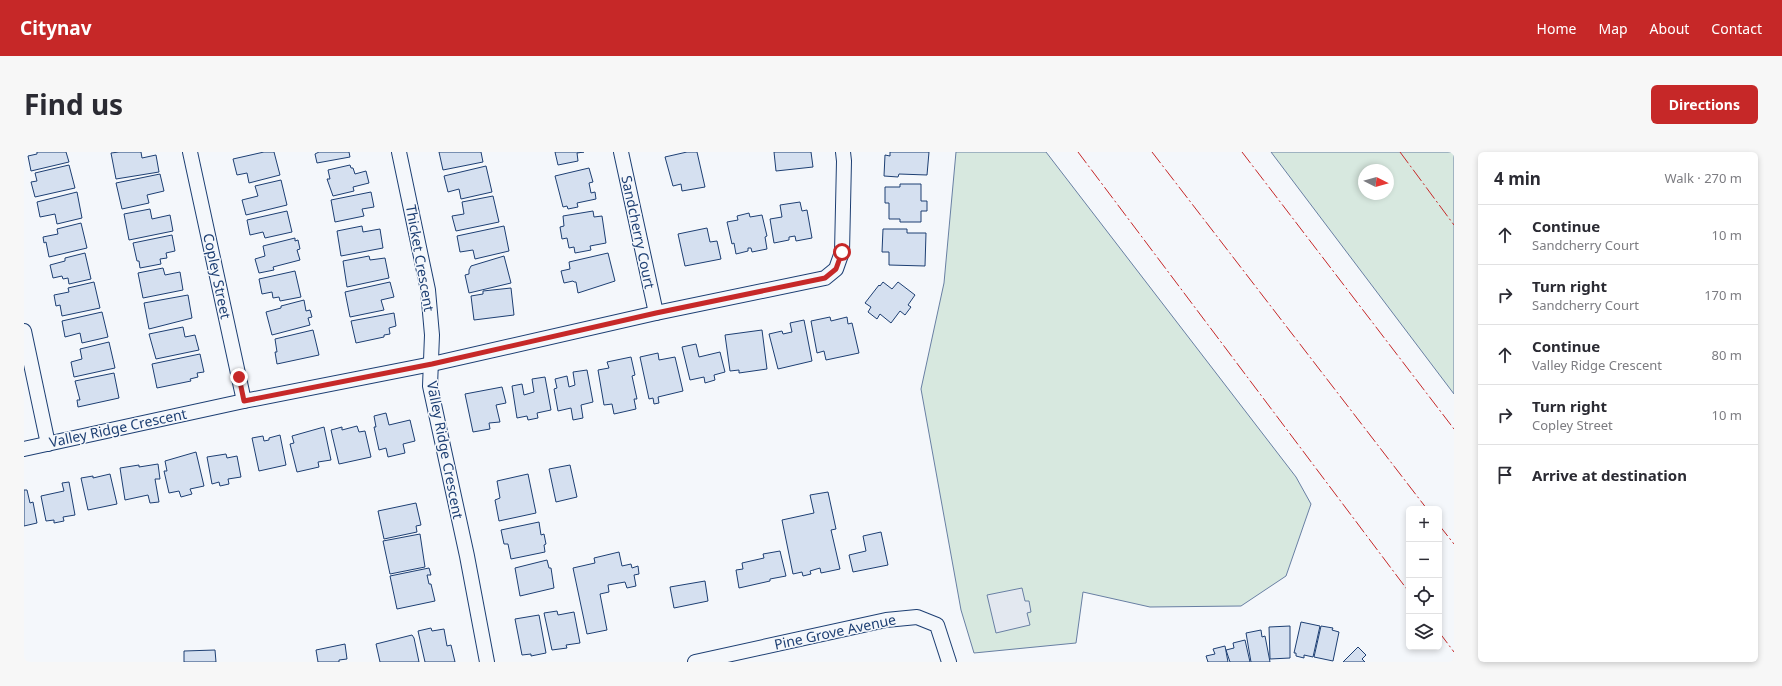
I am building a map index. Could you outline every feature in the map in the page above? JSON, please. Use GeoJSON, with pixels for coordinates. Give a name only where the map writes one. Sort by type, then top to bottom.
{"type":"FeatureCollection","features":[{"type":"Feature","properties":{"kind":"street","name":"Copley Street"},"geometry":{"type":"LineString","coordinates":[[190,152],[244,401]]}},
{"type":"Feature","properties":{"kind":"street","name":"Thicket Crescent"},"geometry":{"type":"LineString","coordinates":[[400,152],[428,290],[432,364]]}},
{"type":"Feature","properties":{"kind":"street","name":"Sandcherry Court"},"geometry":{"type":"LineString","coordinates":[[621,152],[656,313]]}},
{"type":"Feature","properties":{"kind":"street"},"geometry":{"type":"LineString","coordinates":[[432,364],[656,313],[825,278],[836,269],[842,252],[843,152]]}},
{"type":"Feature","properties":{"kind":"street"},"geometry":{"type":"LineString","coordinates":[[24,331],[48,444]]}},
{"type":"Feature","properties":{"kind":"street","name":"Valley Ridge Crescent"},"geometry":{"type":"LineString","coordinates":[[24,449],[244,401],[432,364],[430,386],[487,662]]}},
{"type":"Feature","properties":{"kind":"street","name":"Pine Grove Avenue"},"geometry":{"type":"LineString","coordinates":[[695,662],[886,620],[917,617],[937,626],[949,662]]}},
{"type":"Feature","properties":{"kind":"shaded area"},"geometry":{"type":"Polygon","coordinates":[[[956,152],[1046,152],[1296,477],[1311,504],[1286,576],[1241,606],[1150,607],[1083,592],[1076,643],[974,653],[961,610],[921,389],[944,283],[956,152]]]}},
{"type":"Feature","properties":{"kind":"shaded area"},"geometry":{"type":"Polygon","coordinates":[[[1271,152],[1454,152],[1454,394],[1271,152]]]}},
{"type":"Feature","properties":{"kind":"shaded area"},"geometry":{"type":"Polygon","coordinates":[[[1022,588],[1025,601],[1029,601],[1031,612],[1027,613],[1030,625],[996,633],[987,595],[1022,588]]]}},
{"type":"Feature","properties":{"kind":"building"},"geometry":{"type":"Polygon","coordinates":[[[37,152],[66,152],[69,162],[31,171],[28,156],[37,154],[37,152]]]}},
{"type":"Feature","properties":{"kind":"building"},"geometry":{"type":"Polygon","coordinates":[[[141,152],[142,158],[156,155],[159,172],[116,179],[111,153],[141,152]]]}},
{"type":"Feature","properties":{"kind":"building"},"geometry":{"type":"Polygon","coordinates":[[[264,152],[274,152],[280,175],[249,183],[247,173],[237,175],[233,159],[264,152]]]}},
{"type":"Feature","properties":{"kind":"building"},"geometry":{"type":"Polygon","coordinates":[[[319,152],[349,152],[350,157],[317,163],[315,154],[319,152]]]}},
{"type":"Feature","properties":{"kind":"building"},"geometry":{"type":"Polygon","coordinates":[[[439,152],[481,152],[483,162],[443,170],[439,152]]]}},
{"type":"Feature","properties":{"kind":"building"},"geometry":{"type":"Polygon","coordinates":[[[555,152],[584,152],[577,153],[578,161],[558,165],[555,152]]]}},
{"type":"Feature","properties":{"kind":"building"},"geometry":{"type":"Polygon","coordinates":[[[687,152],[697,152],[705,187],[682,191],[681,184],[673,186],[665,157],[687,152]]]}},
{"type":"Feature","properties":{"kind":"building"},"geometry":{"type":"Polygon","coordinates":[[[774,152],[811,152],[813,167],[776,171],[774,152]]]}},
{"type":"Feature","properties":{"kind":"building"},"geometry":{"type":"Polygon","coordinates":[[[890,152],[929,152],[927,175],[899,174],[898,177],[884,176],[885,155],[890,156],[890,152]]]}},
{"type":"Feature","properties":{"kind":"building"},"geometry":{"type":"Polygon","coordinates":[[[69,165],[75,188],[35,197],[31,182],[37,181],[35,173],[69,165]]]}},
{"type":"Feature","properties":{"kind":"building"},"geometry":{"type":"Polygon","coordinates":[[[350,165],[355,174],[366,171],[369,183],[353,187],[354,191],[333,196],[327,179],[330,179],[328,170],[350,165]]]}},
{"type":"Feature","properties":{"kind":"building"},"geometry":{"type":"Polygon","coordinates":[[[486,166],[492,192],[461,199],[459,189],[448,192],[444,176],[486,166]]]}},
{"type":"Feature","properties":{"kind":"building"},"geometry":{"type":"Polygon","coordinates":[[[589,168],[593,182],[589,183],[591,193],[595,192],[596,199],[577,203],[578,207],[568,209],[567,206],[563,207],[555,176],[589,168]]]}},
{"type":"Feature","properties":{"kind":"building"},"geometry":{"type":"Polygon","coordinates":[[[160,174],[164,191],[147,195],[149,203],[122,209],[116,183],[160,174]]]}},
{"type":"Feature","properties":{"kind":"building"},"geometry":{"type":"Polygon","coordinates":[[[281,180],[287,205],[246,215],[242,200],[258,196],[255,186],[281,180]]]}},
{"type":"Feature","properties":{"kind":"building"},"geometry":{"type":"Polygon","coordinates":[[[900,184],[921,184],[921,201],[927,201],[927,211],[921,211],[921,222],[900,222],[900,219],[889,219],[889,203],[885,203],[885,187],[900,187],[900,184]]]}},
{"type":"Feature","properties":{"kind":"building"},"geometry":{"type":"Polygon","coordinates":[[[77,192],[82,218],[57,224],[55,214],[40,217],[37,202],[77,192]]]}},
{"type":"Feature","properties":{"kind":"building"},"geometry":{"type":"Polygon","coordinates":[[[371,192],[374,207],[362,209],[364,216],[335,222],[331,200],[371,192]]]}},
{"type":"Feature","properties":{"kind":"building"},"geometry":{"type":"Polygon","coordinates":[[[493,196],[499,222],[456,231],[452,216],[464,214],[462,202],[493,196]]]}},
{"type":"Feature","properties":{"kind":"building"},"geometry":{"type":"Polygon","coordinates":[[[800,202],[802,211],[807,210],[812,238],[796,241],[795,236],[789,237],[789,240],[774,243],[770,219],[782,217],[780,205],[800,202]]]}},
{"type":"Feature","properties":{"kind":"building"},"geometry":{"type":"Polygon","coordinates":[[[150,209],[152,219],[170,215],[173,231],[129,240],[124,214],[150,209]]]}},
{"type":"Feature","properties":{"kind":"building"},"geometry":{"type":"Polygon","coordinates":[[[287,211],[292,232],[265,238],[263,232],[250,235],[247,220],[287,211]]]}},
{"type":"Feature","properties":{"kind":"building"},"geometry":{"type":"Polygon","coordinates":[[[593,211],[594,217],[602,216],[606,243],[590,246],[591,250],[575,253],[574,247],[569,248],[567,238],[562,239],[560,227],[564,226],[563,216],[593,211]]]}},
{"type":"Feature","properties":{"kind":"building"},"geometry":{"type":"Polygon","coordinates":[[[749,213],[750,217],[762,215],[767,236],[765,237],[767,249],[752,252],[751,248],[748,248],[748,251],[736,254],[727,222],[738,220],[737,216],[749,213]]]}},
{"type":"Feature","properties":{"kind":"building"},"geometry":{"type":"Polygon","coordinates":[[[81,223],[87,248],[49,257],[46,242],[44,243],[43,237],[58,234],[57,229],[81,223]]]}},
{"type":"Feature","properties":{"kind":"building"},"geometry":{"type":"Polygon","coordinates":[[[362,226],[363,232],[380,229],[383,248],[341,256],[337,231],[362,226]]]}},
{"type":"Feature","properties":{"kind":"building"},"geometry":{"type":"Polygon","coordinates":[[[504,226],[509,251],[475,259],[473,250],[460,252],[457,236],[504,226]]]}},
{"type":"Feature","properties":{"kind":"building"},"geometry":{"type":"Polygon","coordinates":[[[707,228],[710,242],[717,241],[721,259],[685,266],[678,234],[707,228]]]}},
{"type":"Feature","properties":{"kind":"building"},"geometry":{"type":"Polygon","coordinates":[[[883,229],[907,229],[907,233],[926,233],[925,266],[889,265],[889,252],[882,252],[883,229]]]}},
{"type":"Feature","properties":{"kind":"building"},"geometry":{"type":"Polygon","coordinates":[[[172,235],[175,251],[166,253],[167,258],[160,259],[161,264],[140,268],[133,243],[172,235]]]}},
{"type":"Feature","properties":{"kind":"building"},"geometry":{"type":"Polygon","coordinates":[[[295,238],[295,241],[298,240],[300,249],[297,250],[300,260],[273,267],[274,270],[259,273],[255,259],[265,256],[263,246],[295,238]]]}},
{"type":"Feature","properties":{"kind":"building"},"geometry":{"type":"Polygon","coordinates":[[[85,253],[91,279],[69,284],[68,278],[63,279],[62,276],[53,278],[50,265],[65,261],[65,258],[85,253]]]}},
{"type":"Feature","properties":{"kind":"building"},"geometry":{"type":"Polygon","coordinates":[[[608,253],[615,281],[578,293],[576,282],[573,281],[564,283],[561,271],[570,269],[569,262],[608,253]]]}},
{"type":"Feature","properties":{"kind":"building"},"geometry":{"type":"Polygon","coordinates":[[[369,256],[370,260],[385,258],[389,278],[347,287],[343,261],[369,256]]]}},
{"type":"Feature","properties":{"kind":"building"},"geometry":{"type":"Polygon","coordinates":[[[504,256],[511,283],[469,293],[465,275],[469,274],[471,266],[504,256]]]}},
{"type":"Feature","properties":{"kind":"building"},"geometry":{"type":"Polygon","coordinates":[[[163,268],[165,275],[180,272],[183,290],[143,298],[138,273],[163,268]]]}},
{"type":"Feature","properties":{"kind":"building"},"geometry":{"type":"Polygon","coordinates":[[[295,271],[301,297],[280,301],[279,297],[273,298],[272,292],[262,294],[259,279],[295,271]]]}},
{"type":"Feature","properties":{"kind":"building"},"geometry":{"type":"Polygon","coordinates":[[[94,282],[100,308],[62,316],[60,305],[56,306],[54,295],[69,292],[68,288],[94,282]]]}},
{"type":"Feature","properties":{"kind":"building"},"geometry":{"type":"Polygon","coordinates":[[[390,282],[394,297],[381,300],[384,310],[350,317],[345,292],[390,282]]]}},
{"type":"Feature","properties":{"kind":"building"},"geometry":{"type":"Polygon","coordinates":[[[883,282],[892,289],[898,282],[915,295],[908,305],[911,307],[905,315],[900,311],[891,323],[880,314],[877,319],[868,312],[871,307],[865,303],[883,282]]]}},
{"type":"Feature","properties":{"kind":"building"},"geometry":{"type":"Polygon","coordinates":[[[511,288],[514,315],[474,320],[471,296],[483,294],[483,291],[511,288]]]}},
{"type":"Feature","properties":{"kind":"building"},"geometry":{"type":"Polygon","coordinates":[[[188,295],[192,318],[149,329],[144,303],[188,295]]]}},
{"type":"Feature","properties":{"kind":"building"},"geometry":{"type":"Polygon","coordinates":[[[304,300],[306,311],[310,310],[312,317],[308,318],[310,325],[272,335],[266,312],[281,308],[281,306],[304,300]]]}},
{"type":"Feature","properties":{"kind":"building"},"geometry":{"type":"Polygon","coordinates":[[[102,312],[108,337],[82,343],[80,333],[65,337],[62,321],[102,312]]]}},
{"type":"Feature","properties":{"kind":"building"},"geometry":{"type":"Polygon","coordinates":[[[394,313],[396,326],[389,328],[390,334],[384,335],[384,337],[356,343],[351,321],[394,313]]]}},
{"type":"Feature","properties":{"kind":"building"},"geometry":{"type":"Polygon","coordinates":[[[830,317],[831,321],[847,317],[848,324],[852,323],[859,353],[826,360],[824,351],[817,353],[811,321],[830,317]]]}},
{"type":"Feature","properties":{"kind":"building"},"geometry":{"type":"Polygon","coordinates":[[[804,320],[812,361],[778,369],[769,334],[782,331],[783,334],[792,332],[790,323],[804,320]]]}},
{"type":"Feature","properties":{"kind":"building"},"geometry":{"type":"Polygon","coordinates":[[[183,327],[185,337],[195,335],[199,350],[156,359],[149,334],[183,327]]]}},
{"type":"Feature","properties":{"kind":"building"},"geometry":{"type":"Polygon","coordinates":[[[313,330],[319,355],[277,364],[275,339],[313,330]]]}},
{"type":"Feature","properties":{"kind":"building"},"geometry":{"type":"Polygon","coordinates":[[[762,330],[767,369],[739,373],[739,370],[730,371],[725,335],[762,330]]]}},
{"type":"Feature","properties":{"kind":"building"},"geometry":{"type":"Polygon","coordinates":[[[109,342],[115,368],[74,377],[71,362],[82,359],[80,349],[109,342]]]}},
{"type":"Feature","properties":{"kind":"building"},"geometry":{"type":"Polygon","coordinates":[[[696,344],[699,357],[720,352],[725,372],[714,375],[715,380],[705,383],[704,377],[690,380],[682,347],[696,344]]]}},
{"type":"Feature","properties":{"kind":"building"},"geometry":{"type":"Polygon","coordinates":[[[658,353],[659,360],[675,357],[683,391],[658,397],[659,403],[654,404],[653,398],[649,399],[640,357],[658,353]]]}},
{"type":"Feature","properties":{"kind":"building"},"geometry":{"type":"Polygon","coordinates":[[[200,354],[204,372],[197,373],[198,377],[190,379],[191,381],[157,388],[152,364],[200,354]]]}},
{"type":"Feature","properties":{"kind":"building"},"geometry":{"type":"Polygon","coordinates":[[[631,357],[635,375],[632,376],[637,399],[634,399],[636,409],[614,414],[612,404],[604,405],[598,370],[609,368],[607,362],[631,357]]]}},
{"type":"Feature","properties":{"kind":"building"},"geometry":{"type":"Polygon","coordinates":[[[587,370],[593,402],[581,405],[583,418],[573,420],[571,408],[558,411],[554,389],[557,388],[555,379],[567,376],[569,387],[575,385],[573,372],[587,370]]]}},
{"type":"Feature","properties":{"kind":"building"},"geometry":{"type":"Polygon","coordinates":[[[114,373],[119,398],[78,407],[77,400],[80,400],[75,381],[114,373]]]}},
{"type":"Feature","properties":{"kind":"building"},"geometry":{"type":"Polygon","coordinates":[[[545,377],[551,410],[537,413],[538,418],[528,420],[527,416],[517,418],[512,386],[522,384],[524,395],[534,392],[532,379],[545,377]]]}},
{"type":"Feature","properties":{"kind":"building"},"geometry":{"type":"Polygon","coordinates":[[[502,387],[506,403],[496,405],[500,422],[489,423],[490,429],[473,432],[465,394],[502,387]]]}},
{"type":"Feature","properties":{"kind":"building"},"geometry":{"type":"Polygon","coordinates":[[[386,413],[389,425],[410,420],[415,441],[403,444],[405,453],[388,457],[386,448],[379,450],[374,427],[376,427],[374,416],[386,413]]]}},
{"type":"Feature","properties":{"kind":"building"},"geometry":{"type":"Polygon","coordinates":[[[357,426],[359,432],[365,431],[371,457],[339,464],[331,430],[342,427],[342,430],[357,426]]]}},
{"type":"Feature","properties":{"kind":"building"},"geometry":{"type":"Polygon","coordinates":[[[324,427],[331,460],[318,462],[319,467],[297,472],[290,444],[294,443],[292,436],[324,427]]]}},
{"type":"Feature","properties":{"kind":"building"},"geometry":{"type":"Polygon","coordinates":[[[280,435],[286,465],[259,471],[252,438],[263,436],[264,441],[280,435]]]}},
{"type":"Feature","properties":{"kind":"building"},"geometry":{"type":"Polygon","coordinates":[[[196,452],[204,486],[190,489],[192,494],[181,497],[179,491],[169,493],[164,471],[167,471],[165,461],[196,452]]]}},
{"type":"Feature","properties":{"kind":"building"},"geometry":{"type":"Polygon","coordinates":[[[226,454],[227,458],[237,456],[241,477],[228,479],[229,484],[220,486],[219,482],[212,484],[207,457],[226,454]]]}},
{"type":"Feature","properties":{"kind":"building"},"geometry":{"type":"Polygon","coordinates":[[[158,464],[160,479],[155,479],[159,502],[150,503],[148,495],[125,500],[120,468],[158,464]]]}},
{"type":"Feature","properties":{"kind":"building"},"geometry":{"type":"Polygon","coordinates":[[[570,465],[577,497],[556,502],[549,469],[570,465]]]}},
{"type":"Feature","properties":{"kind":"building"},"geometry":{"type":"Polygon","coordinates":[[[110,474],[117,504],[88,510],[81,478],[93,476],[93,478],[110,474]]]}},
{"type":"Feature","properties":{"kind":"building"},"geometry":{"type":"Polygon","coordinates":[[[528,474],[536,513],[499,521],[495,500],[500,498],[497,481],[528,474]]]}},
{"type":"Feature","properties":{"kind":"building"},"geometry":{"type":"Polygon","coordinates":[[[69,482],[75,515],[63,517],[64,521],[54,523],[54,520],[46,521],[41,496],[64,491],[62,483],[69,482]]]}},
{"type":"Feature","properties":{"kind":"building"},"geometry":{"type":"Polygon","coordinates":[[[24,490],[27,490],[30,503],[33,502],[37,523],[24,526],[24,490]]]}},
{"type":"Feature","properties":{"kind":"building"},"geometry":{"type":"Polygon","coordinates":[[[828,492],[836,529],[831,530],[840,569],[821,573],[820,568],[810,571],[811,574],[803,576],[802,572],[793,574],[782,520],[814,513],[810,495],[828,492]]]}},
{"type":"Feature","properties":{"kind":"building"},"geometry":{"type":"Polygon","coordinates":[[[416,503],[421,525],[416,526],[417,532],[384,539],[378,511],[416,503]]]}},
{"type":"Feature","properties":{"kind":"building"},"geometry":{"type":"Polygon","coordinates":[[[539,522],[541,535],[544,534],[546,544],[544,545],[545,552],[511,559],[508,544],[504,544],[501,530],[539,522]]]}},
{"type":"Feature","properties":{"kind":"building"},"geometry":{"type":"Polygon","coordinates":[[[881,532],[888,565],[853,572],[849,555],[866,551],[863,536],[881,532]]]}},
{"type":"Feature","properties":{"kind":"building"},"geometry":{"type":"Polygon","coordinates":[[[420,534],[425,567],[390,574],[383,541],[420,534]]]}},
{"type":"Feature","properties":{"kind":"building"},"geometry":{"type":"Polygon","coordinates":[[[780,551],[786,576],[739,588],[736,570],[743,569],[742,563],[764,558],[763,554],[780,551]]]}},
{"type":"Feature","properties":{"kind":"building"},"geometry":{"type":"Polygon","coordinates":[[[619,552],[622,566],[631,564],[632,568],[638,566],[639,574],[634,575],[636,586],[627,588],[625,582],[608,585],[609,592],[600,594],[607,630],[587,634],[573,568],[595,563],[594,558],[619,552]]]}},
{"type":"Feature","properties":{"kind":"building"},"geometry":{"type":"Polygon","coordinates":[[[547,560],[549,568],[551,568],[554,588],[520,596],[515,568],[547,560]]]}},
{"type":"Feature","properties":{"kind":"building"},"geometry":{"type":"Polygon","coordinates":[[[429,568],[431,575],[427,575],[435,601],[397,609],[390,576],[429,568]]]}},
{"type":"Feature","properties":{"kind":"building"},"geometry":{"type":"Polygon","coordinates":[[[705,581],[708,601],[674,608],[670,587],[705,581]]]}},
{"type":"Feature","properties":{"kind":"building"},"geometry":{"type":"Polygon","coordinates":[[[557,611],[558,615],[574,612],[580,643],[566,645],[567,648],[552,650],[544,613],[557,611]]]}},
{"type":"Feature","properties":{"kind":"building"},"geometry":{"type":"Polygon","coordinates":[[[539,615],[546,653],[531,656],[531,654],[522,655],[515,619],[539,615]]]}},
{"type":"Feature","properties":{"kind":"building"},"geometry":{"type":"Polygon","coordinates":[[[1301,622],[1320,626],[1313,657],[1304,655],[1304,658],[1296,656],[1296,653],[1294,653],[1301,622]]]}},
{"type":"Feature","properties":{"kind":"building"},"geometry":{"type":"Polygon","coordinates":[[[1290,626],[1290,658],[1270,659],[1269,627],[1290,626]]]}},
{"type":"Feature","properties":{"kind":"building"},"geometry":{"type":"Polygon","coordinates":[[[1321,626],[1333,628],[1332,630],[1339,632],[1333,661],[1314,657],[1321,626]]]}},
{"type":"Feature","properties":{"kind":"building"},"geometry":{"type":"Polygon","coordinates":[[[431,628],[432,631],[444,629],[447,646],[451,645],[455,662],[425,662],[418,631],[431,628]]]}},
{"type":"Feature","properties":{"kind":"building"},"geometry":{"type":"Polygon","coordinates":[[[1261,630],[1262,637],[1265,636],[1270,662],[1251,662],[1246,633],[1261,630]]]}},
{"type":"Feature","properties":{"kind":"building"},"geometry":{"type":"Polygon","coordinates":[[[412,635],[419,662],[380,662],[376,644],[412,635]]]}},
{"type":"Feature","properties":{"kind":"building"},"geometry":{"type":"Polygon","coordinates":[[[1245,640],[1250,662],[1230,662],[1226,650],[1234,648],[1233,643],[1245,640]]]}},
{"type":"Feature","properties":{"kind":"building"},"geometry":{"type":"Polygon","coordinates":[[[345,644],[347,659],[339,660],[339,662],[318,662],[316,650],[345,644]]]}},
{"type":"Feature","properties":{"kind":"building"},"geometry":{"type":"Polygon","coordinates":[[[1225,646],[1228,662],[1208,662],[1206,656],[1215,654],[1213,649],[1225,646]]]}},
{"type":"Feature","properties":{"kind":"building"},"geometry":{"type":"Polygon","coordinates":[[[1358,647],[1366,655],[1362,659],[1365,662],[1343,662],[1358,647]]]}},
{"type":"Feature","properties":{"kind":"building"},"geometry":{"type":"Polygon","coordinates":[[[215,650],[216,662],[184,662],[184,651],[215,650]]]}},
{"type":"Feature","properties":{"kind":"power"},"geometry":{"type":"LineString","coordinates":[[1078,152],[1406,588]]}},
{"type":"Feature","properties":{"kind":"power"},"geometry":{"type":"LineString","coordinates":[[1152,152],[1425,506]]}},
{"type":"Feature","properties":{"kind":"power"},"geometry":{"type":"LineString","coordinates":[[1242,152],[1454,429]]}},
{"type":"Feature","properties":{"kind":"power"},"geometry":{"type":"LineString","coordinates":[[1400,152],[1454,225]]}},
{"type":"Feature","properties":{"kind":"power"},"geometry":{"type":"LineString","coordinates":[[1442,529],[1454,544]]}},
{"type":"Feature","properties":{"kind":"power"},"geometry":{"type":"LineString","coordinates":[[1442,636],[1454,652]]}},
{"type":"Feature","properties":{"kind":"route"},"geometry":{"type":"LineString","coordinates":[[239,377],[244,401],[432,364],[656,313],[825,278],[836,269],[842,252]]}}]}
